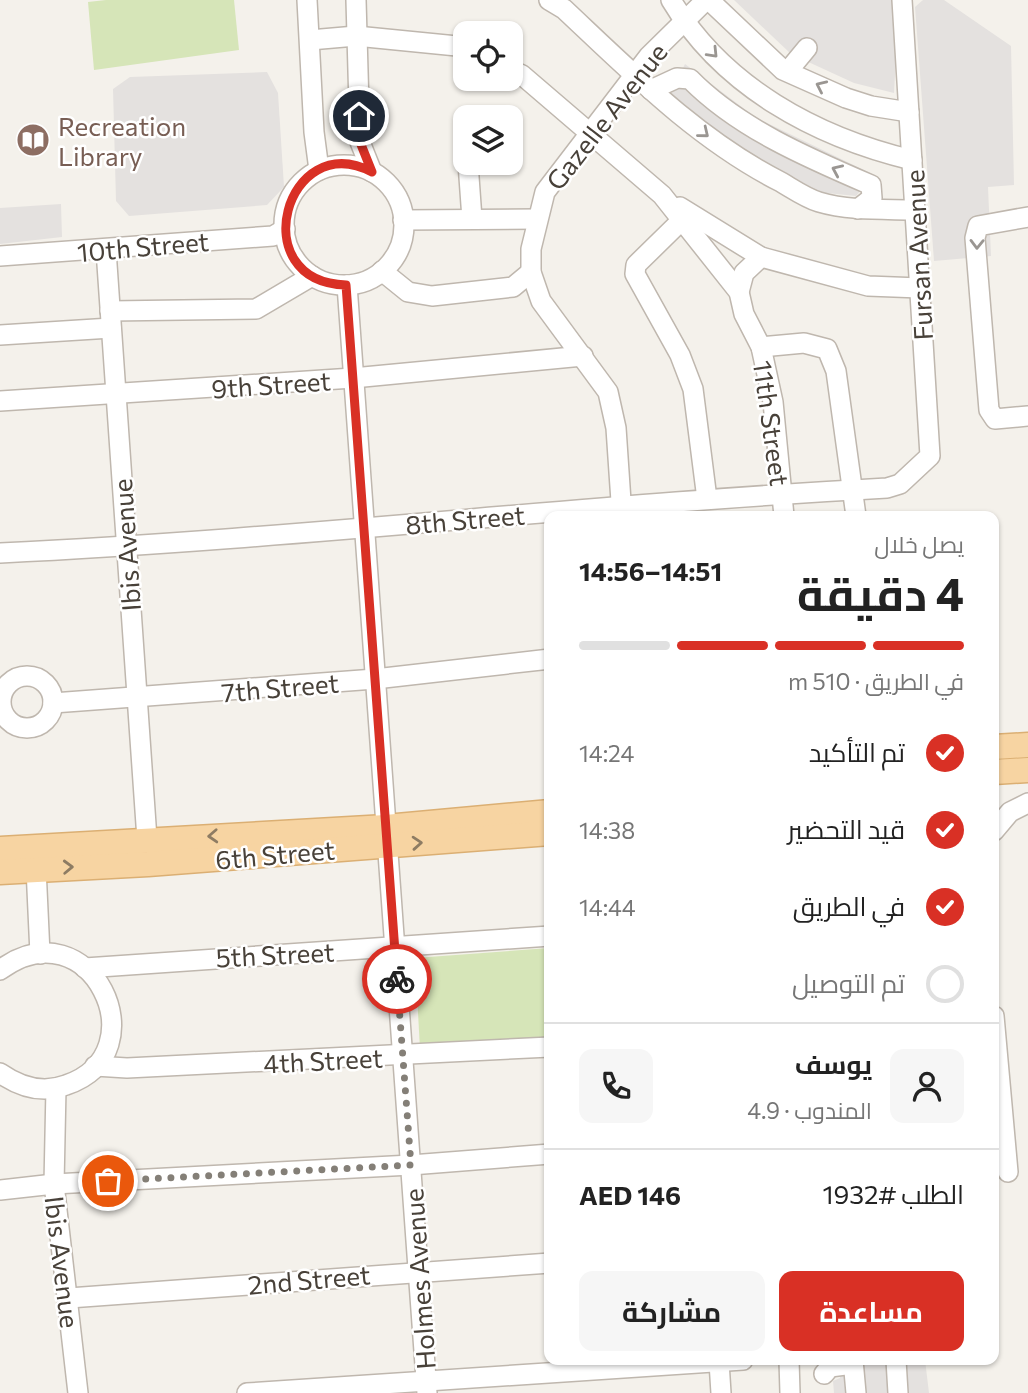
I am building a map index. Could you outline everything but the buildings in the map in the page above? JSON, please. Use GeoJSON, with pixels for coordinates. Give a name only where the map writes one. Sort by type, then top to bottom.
{"type":"FeatureCollection","features":[{"type":"Feature","properties":{"kind":"main road"},"geometry":{"type":"LineString","coordinates":[[999,747],[1028,745]]}},
{"type":"Feature","properties":{"kind":"main road"},"geometry":{"type":"LineString","coordinates":[[999,772],[1028,770]]}},
{"type":"Feature","properties":{"kind":"main road","name":"6th Street"},"geometry":{"type":"LineString","coordinates":[[0,872],[148,864],[387,836],[544,813]]}},
{"type":"Feature","properties":{"kind":"main road","name":"6th Street"},"geometry":{"type":"LineString","coordinates":[[0,849],[147,839],[544,833]]}},
{"type":"Feature","properties":{"kind":"street"},"geometry":{"type":"LineString","coordinates":[[307,0],[319,170]]}},
{"type":"Feature","properties":{"kind":"street"},"geometry":{"type":"LineString","coordinates":[[356,0],[360,142],[372,172],[395,194],[403,220],[399,248],[382,271],[366,280],[346,285],[330,283],[312,276],[293,256],[285,229],[286,210],[295,191],[319,170],[349,165],[372,172]]}},
{"type":"Feature","properties":{"kind":"street"},"geometry":{"type":"LineString","coordinates":[[549,0],[564,9],[651,90],[717,144],[767,176],[818,202],[858,209],[915,210]]}},
{"type":"Feature","properties":{"kind":"street"},"geometry":{"type":"LineString","coordinates":[[671,0],[684,22],[718,59],[764,97],[808,124],[864,148],[912,160]]}},
{"type":"Feature","properties":{"kind":"street"},"geometry":{"type":"LineString","coordinates":[[708,0],[788,71],[846,98],[871,106],[909,112]]}},
{"type":"Feature","properties":{"kind":"street","name":"Gazelle Avenue"},"geometry":{"type":"LineString","coordinates":[[622,511],[616,428],[608,392],[541,301],[531,272],[531,249],[545,192],[649,56],[708,0]]}},
{"type":"Feature","properties":{"kind":"street","name":"Fursan Avenue"},"geometry":{"type":"LineString","coordinates":[[887,488],[900,484],[930,456],[901,1]]}},
{"type":"Feature","properties":{"kind":"street"},"geometry":{"type":"LineString","coordinates":[[310,40],[356,36],[453,46]]}},
{"type":"Feature","properties":{"kind":"street"},"geometry":{"type":"LineString","coordinates":[[788,71],[807,48]]}},
{"type":"Feature","properties":{"kind":"street","name":"11th Street"},"geometry":{"type":"LineString","coordinates":[[523,76],[685,217],[739,292],[744,314],[761,347],[773,402],[784,511]]}},
{"type":"Feature","properties":{"kind":"street"},"geometry":{"type":"LineString","coordinates":[[651,90],[677,78],[690,79],[713,102],[744,121],[834,169],[871,185],[872,198],[858,209]]}},
{"type":"Feature","properties":{"kind":"street"},"geometry":{"type":"LineString","coordinates":[[469,175],[472,219]]}},
{"type":"Feature","properties":{"kind":"street"},"geometry":{"type":"LineString","coordinates":[[685,217],[636,265],[635,274],[680,355],[693,388],[707,499]]}},
{"type":"Feature","properties":{"kind":"street","name":"11th Street"},"geometry":{"type":"LineString","coordinates":[[685,217],[761,257],[868,286],[920,288]]}},
{"type":"Feature","properties":{"kind":"street"},"geometry":{"type":"LineString","coordinates":[[1028,217],[978,226],[975,238],[989,410],[995,419],[1028,416]]}},
{"type":"Feature","properties":{"kind":"street"},"geometry":{"type":"LineString","coordinates":[[403,220],[537,219]]}},
{"type":"Feature","properties":{"kind":"street","name":"10th Street"},"geometry":{"type":"LineString","coordinates":[[0,256],[273,236],[285,229]]}},
{"type":"Feature","properties":{"kind":"street","name":"Ibis Avenue"},"geometry":{"type":"LineString","coordinates":[[106,250],[147,839]]}},
{"type":"Feature","properties":{"kind":"street"},"geometry":{"type":"LineString","coordinates":[[739,292],[744,273],[761,257]]}},
{"type":"Feature","properties":{"kind":"street"},"geometry":{"type":"LineString","coordinates":[[382,271],[408,292],[432,296],[513,287],[531,272]]}},
{"type":"Feature","properties":{"kind":"street"},"geometry":{"type":"LineString","coordinates":[[0,335],[111,319],[256,309],[312,276]]}},
{"type":"Feature","properties":{"kind":"street","name":"Holmes Avenue"},"geometry":{"type":"LineString","coordinates":[[346,285],[427,1387]]}},
{"type":"Feature","properties":{"kind":"street"},"geometry":{"type":"LineString","coordinates":[[761,347],[804,343],[827,349],[836,371],[855,511]]}},
{"type":"Feature","properties":{"kind":"street","name":"9th Street"},"geometry":{"type":"LineString","coordinates":[[0,401],[354,378],[583,356]]}},
{"type":"Feature","properties":{"kind":"street","name":"8th Street"},"geometry":{"type":"LineString","coordinates":[[622,511],[707,499],[887,488]]}},
{"type":"Feature","properties":{"kind":"street","name":"8th Street"},"geometry":{"type":"LineString","coordinates":[[0,553],[127,547],[364,527],[544,516]]}},
{"type":"Feature","properties":{"kind":"street","name":"7th Street"},"geometry":{"type":"LineString","coordinates":[[52,703],[137,699],[375,679],[544,660]]}},
{"type":"Feature","properties":{"kind":"street"},"geometry":{"type":"LineString","coordinates":[[999,825],[1010,812],[1028,803]]}},
{"type":"Feature","properties":{"kind":"street"},"geometry":{"type":"LineString","coordinates":[[36,868],[40,954]]}},
{"type":"Feature","properties":{"kind":"street","name":"5th Street"},"geometry":{"type":"LineString","coordinates":[[85,968],[544,936]]}},
{"type":"Feature","properties":{"kind":"street"},"geometry":{"type":"LineString","coordinates":[[0,1096],[8,1077],[38,1089],[56,1088],[79,1080],[95,1066],[107,1048],[112,1017],[102,986],[85,968],[61,956],[40,954],[19,958],[1,966]]}},
{"type":"Feature","properties":{"kind":"street","name":"4th Street"},"geometry":{"type":"LineString","coordinates":[[95,1066],[127,1068],[544,1047]]}},
{"type":"Feature","properties":{"kind":"street"},"geometry":{"type":"LineString","coordinates":[[999,1072],[1008,1172]]}},
{"type":"Feature","properties":{"kind":"street","name":"Ibis Avenue"},"geometry":{"type":"LineString","coordinates":[[56,1088],[54,1184],[78,1393]]}},
{"type":"Feature","properties":{"kind":"street"},"geometry":{"type":"LineString","coordinates":[[0,1190],[54,1184],[411,1165],[544,1154]]}},
{"type":"Feature","properties":{"kind":"street","name":"2nd Street"},"geometry":{"type":"LineString","coordinates":[[69,1298],[418,1270],[544,1263]]}},
{"type":"Feature","properties":{"kind":"street"},"geometry":{"type":"LineString","coordinates":[[247,1393],[427,1387],[655,1365]]}},
{"type":"Feature","properties":{"kind":"street"},"geometry":{"type":"LineString","coordinates":[[719,1365],[721,1393]]}},
{"type":"Feature","properties":{"kind":"street"},"geometry":{"type":"LineString","coordinates":[[789,1365],[790,1393]]}},
{"type":"Feature","properties":{"kind":"street"},"geometry":{"type":"LineString","coordinates":[[824,1374],[830,1367],[839,1365]]}},
{"type":"Feature","properties":{"kind":"street"},"geometry":{"type":"LineString","coordinates":[[853,1365],[856,1393]]}},
{"type":"Feature","properties":{"kind":"street"},"geometry":{"type":"LineString","coordinates":[[896,1365],[898,1393]]}},
{"type":"Feature","properties":{"kind":"green space"},"geometry":{"type":"Polygon","coordinates":[[[234,0],[239,50],[94,70],[88,2],[234,0]]]}},
{"type":"Feature","properties":{"kind":"green space"},"geometry":{"type":"Polygon","coordinates":[[[544,948],[544,1038],[420,1049],[415,958],[544,948]]]}},
{"type":"Feature","properties":{"kind":"shaded area"},"geometry":{"type":"Polygon","coordinates":[[[734,0],[899,0],[894,93],[854,83],[791,54],[734,0]]]}},
{"type":"Feature","properties":{"kind":"shaded area"},"geometry":{"type":"Polygon","coordinates":[[[923,0],[944,0],[1011,46],[1014,185],[988,187],[991,256],[934,261],[915,7],[923,0]]]}},
{"type":"Feature","properties":{"kind":"shaded area"},"geometry":{"type":"Polygon","coordinates":[[[685,64],[755,117],[874,175],[856,196],[817,192],[790,177],[727,139],[671,93],[685,64]]]}},
{"type":"Feature","properties":{"kind":"shaded area"},"geometry":{"type":"Polygon","coordinates":[[[267,72],[278,93],[284,187],[267,205],[129,216],[116,201],[113,89],[130,77],[267,72]]]}},
{"type":"Feature","properties":{"kind":"shaded area"},"geometry":{"type":"Polygon","coordinates":[[[61,204],[62,237],[0,244],[0,208],[61,204]]]}},
{"type":"Feature","properties":{"kind":"shaded area"},"geometry":{"type":"Polygon","coordinates":[[[839,1365],[926,1365],[929,1393],[834,1393],[833,1381],[840,1378],[839,1365]]]}},
{"type":"Feature","properties":{"kind":"way so far"},"geometry":{"type":"LineString","coordinates":[[108,1181],[411,1165],[397,979]]}},
{"type":"Feature","properties":{"kind":"place","name":"Recreation Library"},"geometry":{"type":"Point","coordinates":[33,140]}},
{"type":"Feature","properties":{"kind":"route"},"geometry":{"type":"LineString","coordinates":[[359,116],[360,142],[372,172],[340,165],[313,173],[299,186],[289,201],[285,229],[293,256],[305,271],[321,280],[346,285],[397,979]]}}]}
